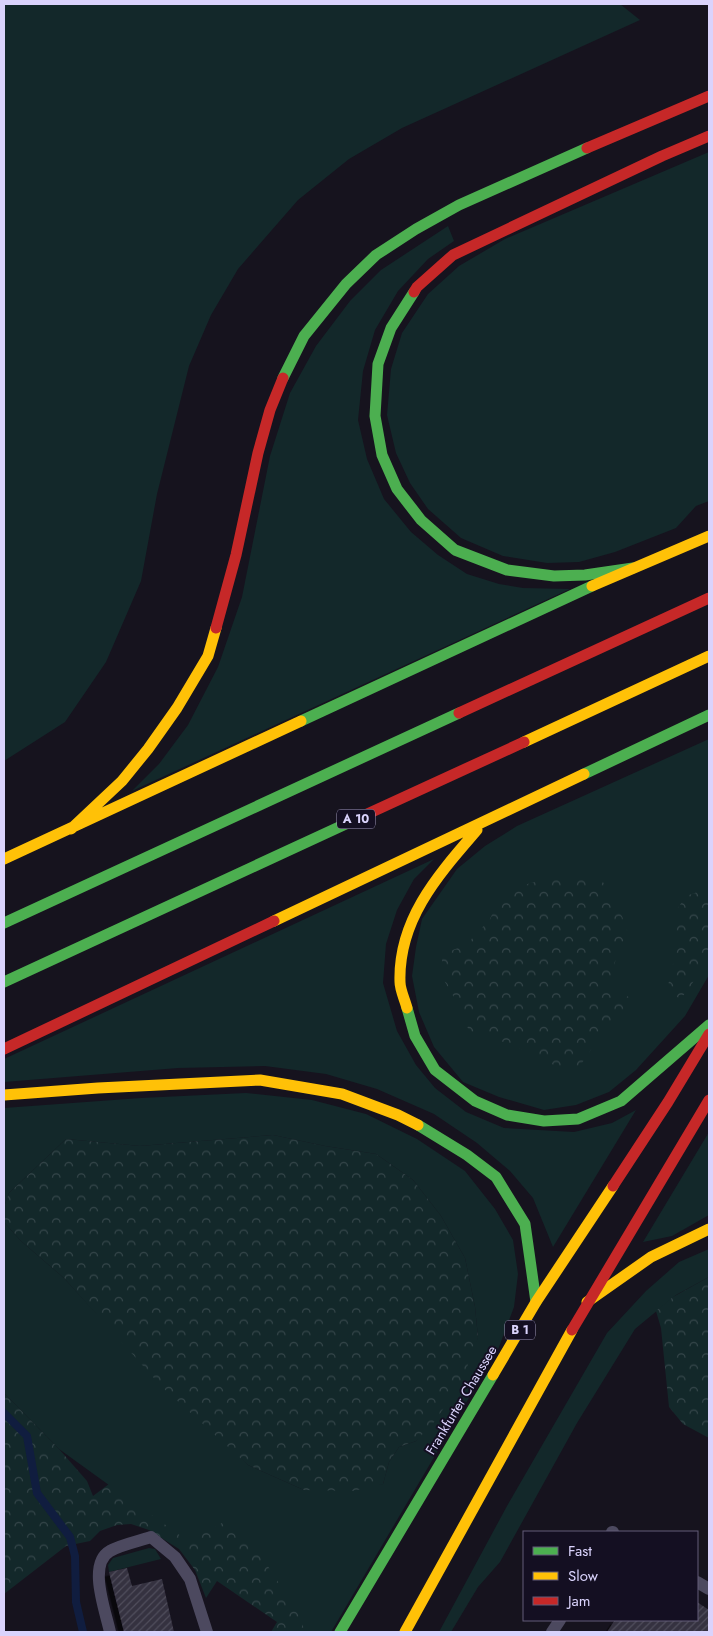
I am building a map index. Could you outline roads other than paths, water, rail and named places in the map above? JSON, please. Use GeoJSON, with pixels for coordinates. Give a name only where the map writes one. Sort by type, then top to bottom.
{"type":"FeatureCollection","features":[{"type":"Feature","properties":{"kind":"main road"},"geometry":{"type":"LineString","coordinates":[[71,829],[122,781],[148,749],[177,708],[208,656],[236,555],[258,453],[270,410],[287,369],[304,336],[346,284],[376,255],[416,229],[459,206],[560,159],[709,96]]}},
{"type":"Feature","properties":{"kind":"main road"},"geometry":{"type":"LineString","coordinates":[[633,568],[585,575],[554,576],[507,570],[456,550],[421,520],[396,489],[382,455],[375,416],[378,364],[390,328],[417,287],[453,255],[662,156],[709,136]]}},
{"type":"Feature","properties":{"kind":"main road"},"geometry":{"type":"LineString","coordinates":[[4,859],[633,568],[709,536]]}},
{"type":"Feature","properties":{"kind":"main road"},"geometry":{"type":"LineString","coordinates":[[4,923],[709,598]]}},
{"type":"Feature","properties":{"kind":"main road","name":"A 10"},"geometry":{"type":"LineString","coordinates":[[4,982],[709,656]]}},
{"type":"Feature","properties":{"kind":"main road"},"geometry":{"type":"LineString","coordinates":[[4,1049],[709,715]]}},
{"type":"Feature","properties":{"kind":"main road"},"geometry":{"type":"LineString","coordinates":[[484,822],[439,874],[417,909],[403,946],[400,983],[415,1036],[435,1070],[474,1101],[507,1115],[544,1121],[578,1119],[622,1100],[709,1025]]}},
{"type":"Feature","properties":{"kind":"main road","name":"Frankfurter Chaussee"},"geometry":{"type":"LineString","coordinates":[[340,1632],[536,1302],[668,1102],[709,1034]]}},
{"type":"Feature","properties":{"kind":"main road"},"geometry":{"type":"LineString","coordinates":[[4,1095],[260,1080],[342,1094],[398,1115],[432,1132],[468,1155],[496,1177],[526,1224],[536,1302]]}},
{"type":"Feature","properties":{"kind":"main road"},"geometry":{"type":"LineString","coordinates":[[405,1632],[587,1302],[709,1100]]}},
{"type":"Feature","properties":{"kind":"main road"},"geometry":{"type":"LineString","coordinates":[[587,1302],[650,1257],[709,1229]]}},
{"type":"Feature","properties":{"kind":"lane"},"geometry":{"type":"LineString","coordinates":[[110,1632],[98,1578],[99,1565],[109,1551],[151,1538],[175,1557],[190,1579],[207,1632]]}},
{"type":"Feature","properties":{"kind":"lane"},"geometry":{"type":"LineString","coordinates":[[698,1583],[709,1589]]}},
{"type":"Feature","properties":{"kind":"lane"},"geometry":{"type":"LineString","coordinates":[[552,1632],[559,1621]]}},
{"type":"Feature","properties":{"kind":"waterway"},"geometry":{"type":"LineString","coordinates":[[4,1413],[27,1436],[37,1493],[70,1537],[75,1556],[76,1602],[83,1632]]}}]}
